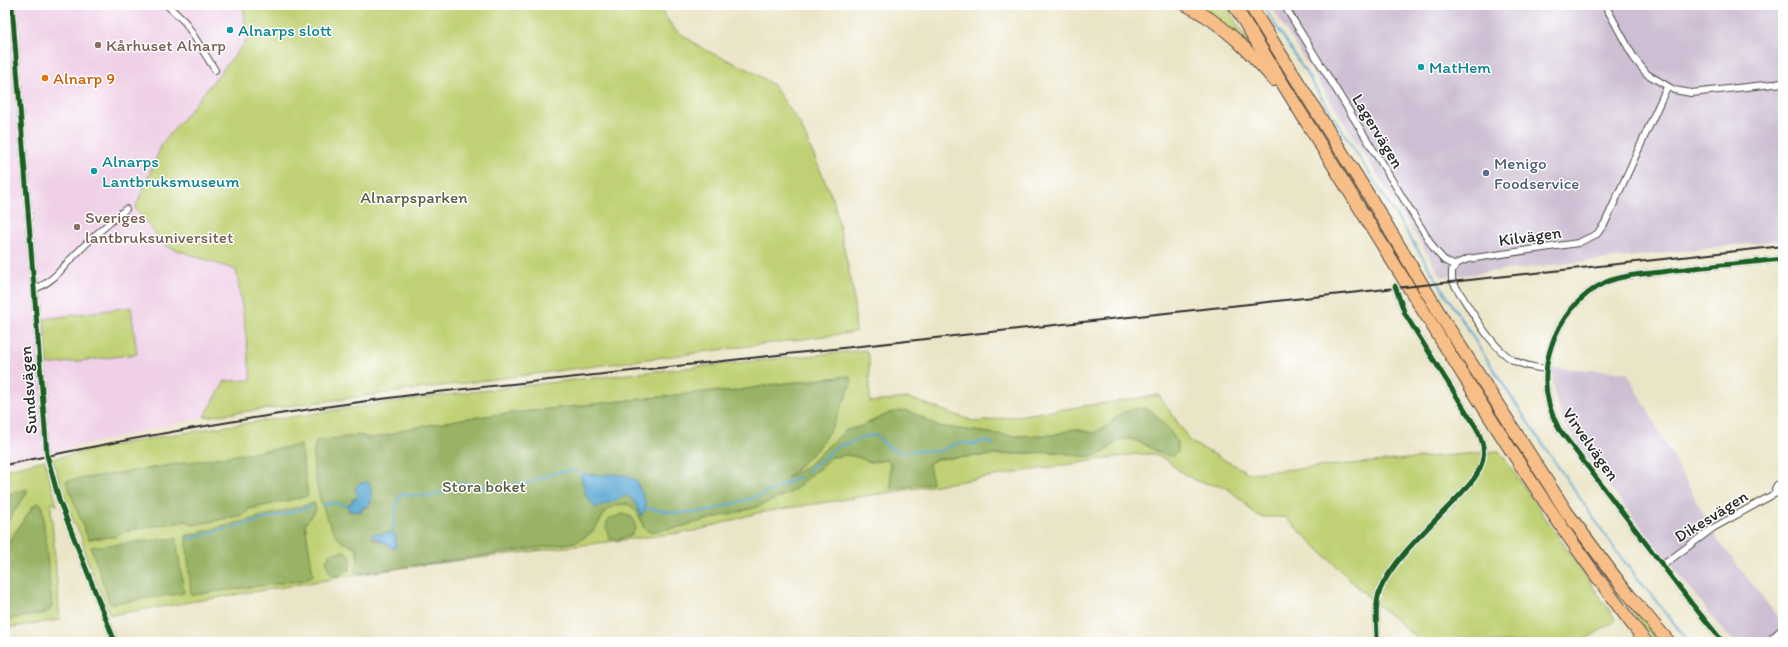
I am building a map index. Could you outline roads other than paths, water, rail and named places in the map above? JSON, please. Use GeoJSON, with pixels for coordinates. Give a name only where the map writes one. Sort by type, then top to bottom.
{"type":"FeatureCollection","features":[{"type":"Feature","properties":{"kind":"highway"},"geometry":{"type":"LineString","coordinates":[[1186,5],[1198,11],[1241,43],[1297,106]]}},
{"type":"Feature","properties":{"kind":"highway"},"geometry":{"type":"LineString","coordinates":[[1234,5],[1362,214],[1541,498],[1604,588],[1646,642]]}},
{"type":"Feature","properties":{"kind":"highway"},"geometry":{"type":"LineString","coordinates":[[1250,5],[1371,199],[1443,319],[1566,511],[1624,589],[1669,642]]}},
{"type":"Feature","properties":{"kind":"street","name":"Sundsvägen"},"geometry":{"type":"LineString","coordinates":[[12,5],[35,289],[45,440],[49,468],[59,500],[115,642]]}},
{"type":"Feature","properties":{"kind":"street"},"geometry":{"type":"LineString","coordinates":[[167,5],[185,22],[215,70]]}},
{"type":"Feature","properties":{"kind":"street","name":"Lagervägen"},"geometry":{"type":"LineString","coordinates":[[1284,5],[1435,250],[1444,260],[1455,266]]}},
{"type":"Feature","properties":{"kind":"street"},"geometry":{"type":"LineString","coordinates":[[1605,5],[1634,58],[1647,74],[1667,87],[1674,90],[1691,93],[1783,83]]}},
{"type":"Feature","properties":{"kind":"street","name":"Kilvägen"},"geometry":{"type":"LineString","coordinates":[[1455,266],[1468,259],[1578,243],[1596,234],[1609,216],[1667,87]]}},
{"type":"Feature","properties":{"kind":"street"},"geometry":{"type":"LineString","coordinates":[[35,289],[48,283],[88,241],[126,209]]}},
{"type":"Feature","properties":{"kind":"street","name":"Virvelvägen"},"geometry":{"type":"LineString","coordinates":[[1723,642],[1692,604],[1559,429],[1548,403],[1546,392],[1546,369],[1554,337],[1561,323],[1584,297],[1605,283],[1618,278],[1637,275],[1783,259]]}},
{"type":"Feature","properties":{"kind":"street"},"geometry":{"type":"LineString","coordinates":[[1455,266],[1452,270],[1452,280],[1497,347],[1513,361],[1523,365],[1546,369]]}},
{"type":"Feature","properties":{"kind":"street"},"geometry":{"type":"LineString","coordinates":[[1377,642],[1377,601],[1380,591],[1387,578],[1404,555],[1474,479],[1483,459],[1482,441],[1477,428],[1405,314],[1395,286]]}},
{"type":"Feature","properties":{"kind":"street","name":"Dikesvägen"},"geometry":{"type":"LineString","coordinates":[[1663,565],[1713,528],[1780,494],[1775,489],[1777,485],[1783,484]]}},
{"type":"Feature","properties":{"kind":"street"},"geometry":{"type":"LineString","coordinates":[[1768,642],[1783,628]]}},
{"type":"Feature","properties":{"kind":"water"},"geometry":{"type":"Polygon","coordinates":[[[580,474],[624,475],[636,480],[645,501],[646,508],[641,516],[634,501],[626,495],[595,508],[586,496],[580,474]]]}},
{"type":"Feature","properties":{"kind":"water"},"geometry":{"type":"Polygon","coordinates":[[[367,482],[370,484],[372,499],[368,507],[363,507],[361,512],[349,511],[347,505],[352,503],[352,500],[358,495],[355,488],[360,483],[367,482]]]}},
{"type":"Feature","properties":{"kind":"water"},"geometry":{"type":"Polygon","coordinates":[[[392,533],[396,535],[396,547],[392,549],[388,544],[371,536],[373,534],[392,533]]]}},
{"type":"Feature","properties":{"kind":"waterway"},"geometry":{"type":"LineString","coordinates":[[1263,5],[1537,436],[1619,555],[1689,642]]}},
{"type":"Feature","properties":{"kind":"waterway"},"geometry":{"type":"LineString","coordinates":[[808,471],[839,445],[845,445],[863,437],[876,435],[888,447],[901,451],[926,450],[939,452],[956,444],[969,443],[974,445],[983,441],[991,442],[993,445]]}},
{"type":"Feature","properties":{"kind":"waterway"},"geometry":{"type":"LineString","coordinates":[[392,533],[397,502],[402,494],[426,496],[438,494],[461,483],[489,487],[525,483],[557,472],[575,470],[580,474]]}},
{"type":"Feature","properties":{"kind":"waterway"},"geometry":{"type":"LineString","coordinates":[[646,508],[677,513],[708,511],[759,496],[799,477]]}},
{"type":"Feature","properties":{"kind":"waterway"},"geometry":{"type":"LineString","coordinates":[[323,505],[330,503],[347,505]]}},
{"type":"Feature","properties":{"kind":"waterway"},"geometry":{"type":"LineString","coordinates":[[188,539],[311,507]]}},
{"type":"Feature","properties":{"kind":"railway"},"geometry":{"type":"LineString","coordinates":[[5,465],[211,425],[315,408],[419,394],[1783,246]]}},
{"type":"Feature","properties":{"kind":"place","name":"Alnarps slott"},"geometry":{"type":"Point","coordinates":[230,30]}},
{"type":"Feature","properties":{"kind":"place","name":"Kårhuset Alnarp"},"geometry":{"type":"Point","coordinates":[98,45]}},
{"type":"Feature","properties":{"kind":"place","name":"MatHem"},"geometry":{"type":"Point","coordinates":[1421,67]}},
{"type":"Feature","properties":{"kind":"place","name":"Alnarp 9"},"geometry":{"type":"Point","coordinates":[45,78]}},
{"type":"Feature","properties":{"kind":"place","name":"Alnarps Lantbruksmuseum"},"geometry":{"type":"Point","coordinates":[94,171]}},
{"type":"Feature","properties":{"kind":"place","name":"Menigo Foodservice"},"geometry":{"type":"Point","coordinates":[1486,173]}},
{"type":"Feature","properties":{"kind":"place","name":"Sveriges lantbruksuniversitet"},"geometry":{"type":"Point","coordinates":[77,227]}},
{"type":"Feature","properties":{"kind":"park label","name":"Alnarpsparken"},"geometry":{"type":"Point","coordinates":[414,197]}},
{"type":"Feature","properties":{"kind":"park label","name":"Stora boket"},"geometry":{"type":"Point","coordinates":[484,486]}}]}
